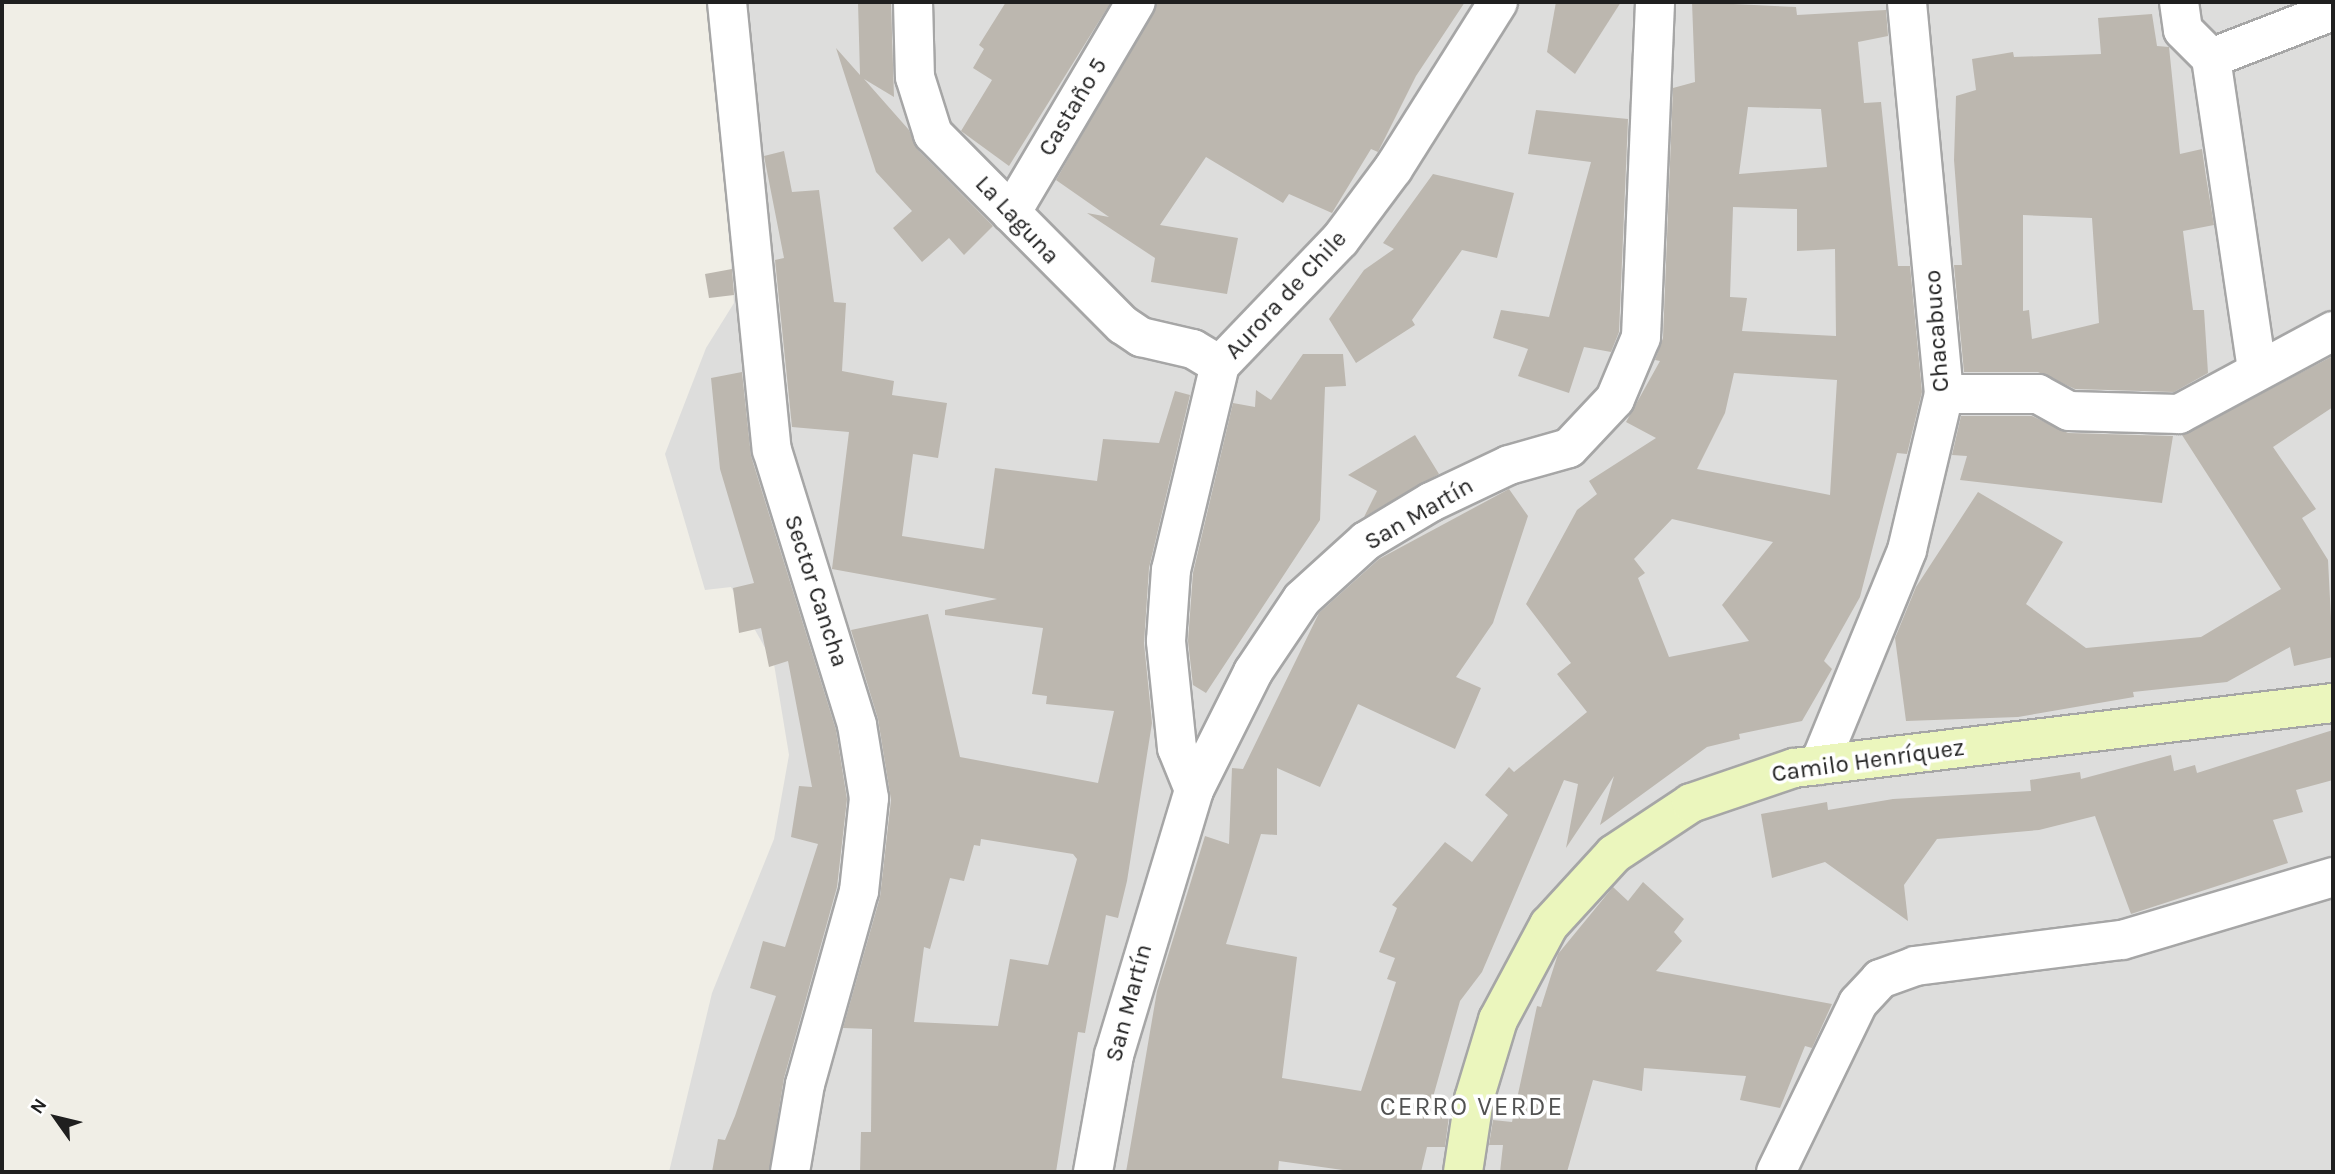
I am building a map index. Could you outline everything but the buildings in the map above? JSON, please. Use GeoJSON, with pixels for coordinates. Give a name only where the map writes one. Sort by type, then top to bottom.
{"type":"FeatureCollection","features":[{"type":"Feature","properties":{"kind":"street","name":"Sector Cancha"},"geometry":{"type":"LineString","coordinates":[[727,2],[772,450],[857,725],[869,798],[859,891],[805,1084],[790,1172]]}},
{"type":"Feature","properties":{"kind":"street","name":"La Laguna"},"geometry":{"type":"LineString","coordinates":[[913,2],[915,77],[933,134],[1124,325],[1141,337],[1193,349],[1220,365]]}},
{"type":"Feature","properties":{"kind":"street","name":"Castaño 5"},"geometry":{"type":"LineString","coordinates":[[1011,212],[1136,2]]}},
{"type":"Feature","properties":{"kind":"street","name":"Aurora de Chile"},"geometry":{"type":"LineString","coordinates":[[1194,790],[1177,748],[1166,641],[1171,570],[1220,365],[1339,240],[1394,169],[1498,2]]}},
{"type":"Feature","properties":{"kind":"street","name":"San Martín"},"geometry":{"type":"LineString","coordinates":[[1093,1172],[1114,1055],[1194,790],[1253,672],[1302,599],[1366,541],[1431,502],[1510,465],[1569,447],[1615,399],[1641,337],[1655,2]]}},
{"type":"Feature","properties":{"kind":"street","name":"Chacabuco"},"geometry":{"type":"LineString","coordinates":[[1819,765],[1907,550],[1944,394],[1907,2]]}},
{"type":"Feature","properties":{"kind":"street"},"geometry":{"type":"LineString","coordinates":[[2179,2],[2183,30],[2211,58],[2257,369]]}},
{"type":"Feature","properties":{"kind":"street"},"geometry":{"type":"LineString","coordinates":[[2211,58],[2333,11]]}},
{"type":"Feature","properties":{"kind":"street"},"geometry":{"type":"LineString","coordinates":[[1944,394],[2038,394],[2069,411],[2179,414],[2257,369],[2333,331]]}},
{"type":"Feature","properties":{"kind":"street","name":"Camilo Henríquez"},"geometry":{"type":"LineString","coordinates":[[1463,1172],[1474,1099],[1498,1020],[1549,925],[1580,887],[1614,854],[1691,803],[1768,773],[1819,765],[2333,703]]}},
{"type":"Feature","properties":{"kind":"street"},"geometry":{"type":"LineString","coordinates":[[1776,1172],[1858,1003],[1888,975],[1914,966],[2122,940],[2333,877]]}},
{"type":"Feature","properties":{"kind":"shaded area"},"geometry":{"type":"Polygon","coordinates":[[[711,2],[2333,2],[2333,1172],[669,1172],[712,993],[774,839],[789,755],[774,664],[731,587],[705,590],[665,454],[706,348],[734,303],[711,2]]]}},
{"type":"Feature","properties":{"kind":"district","name":"CERRO VERDE"},"geometry":{"type":"Point","coordinates":[1472,1107]}}]}
